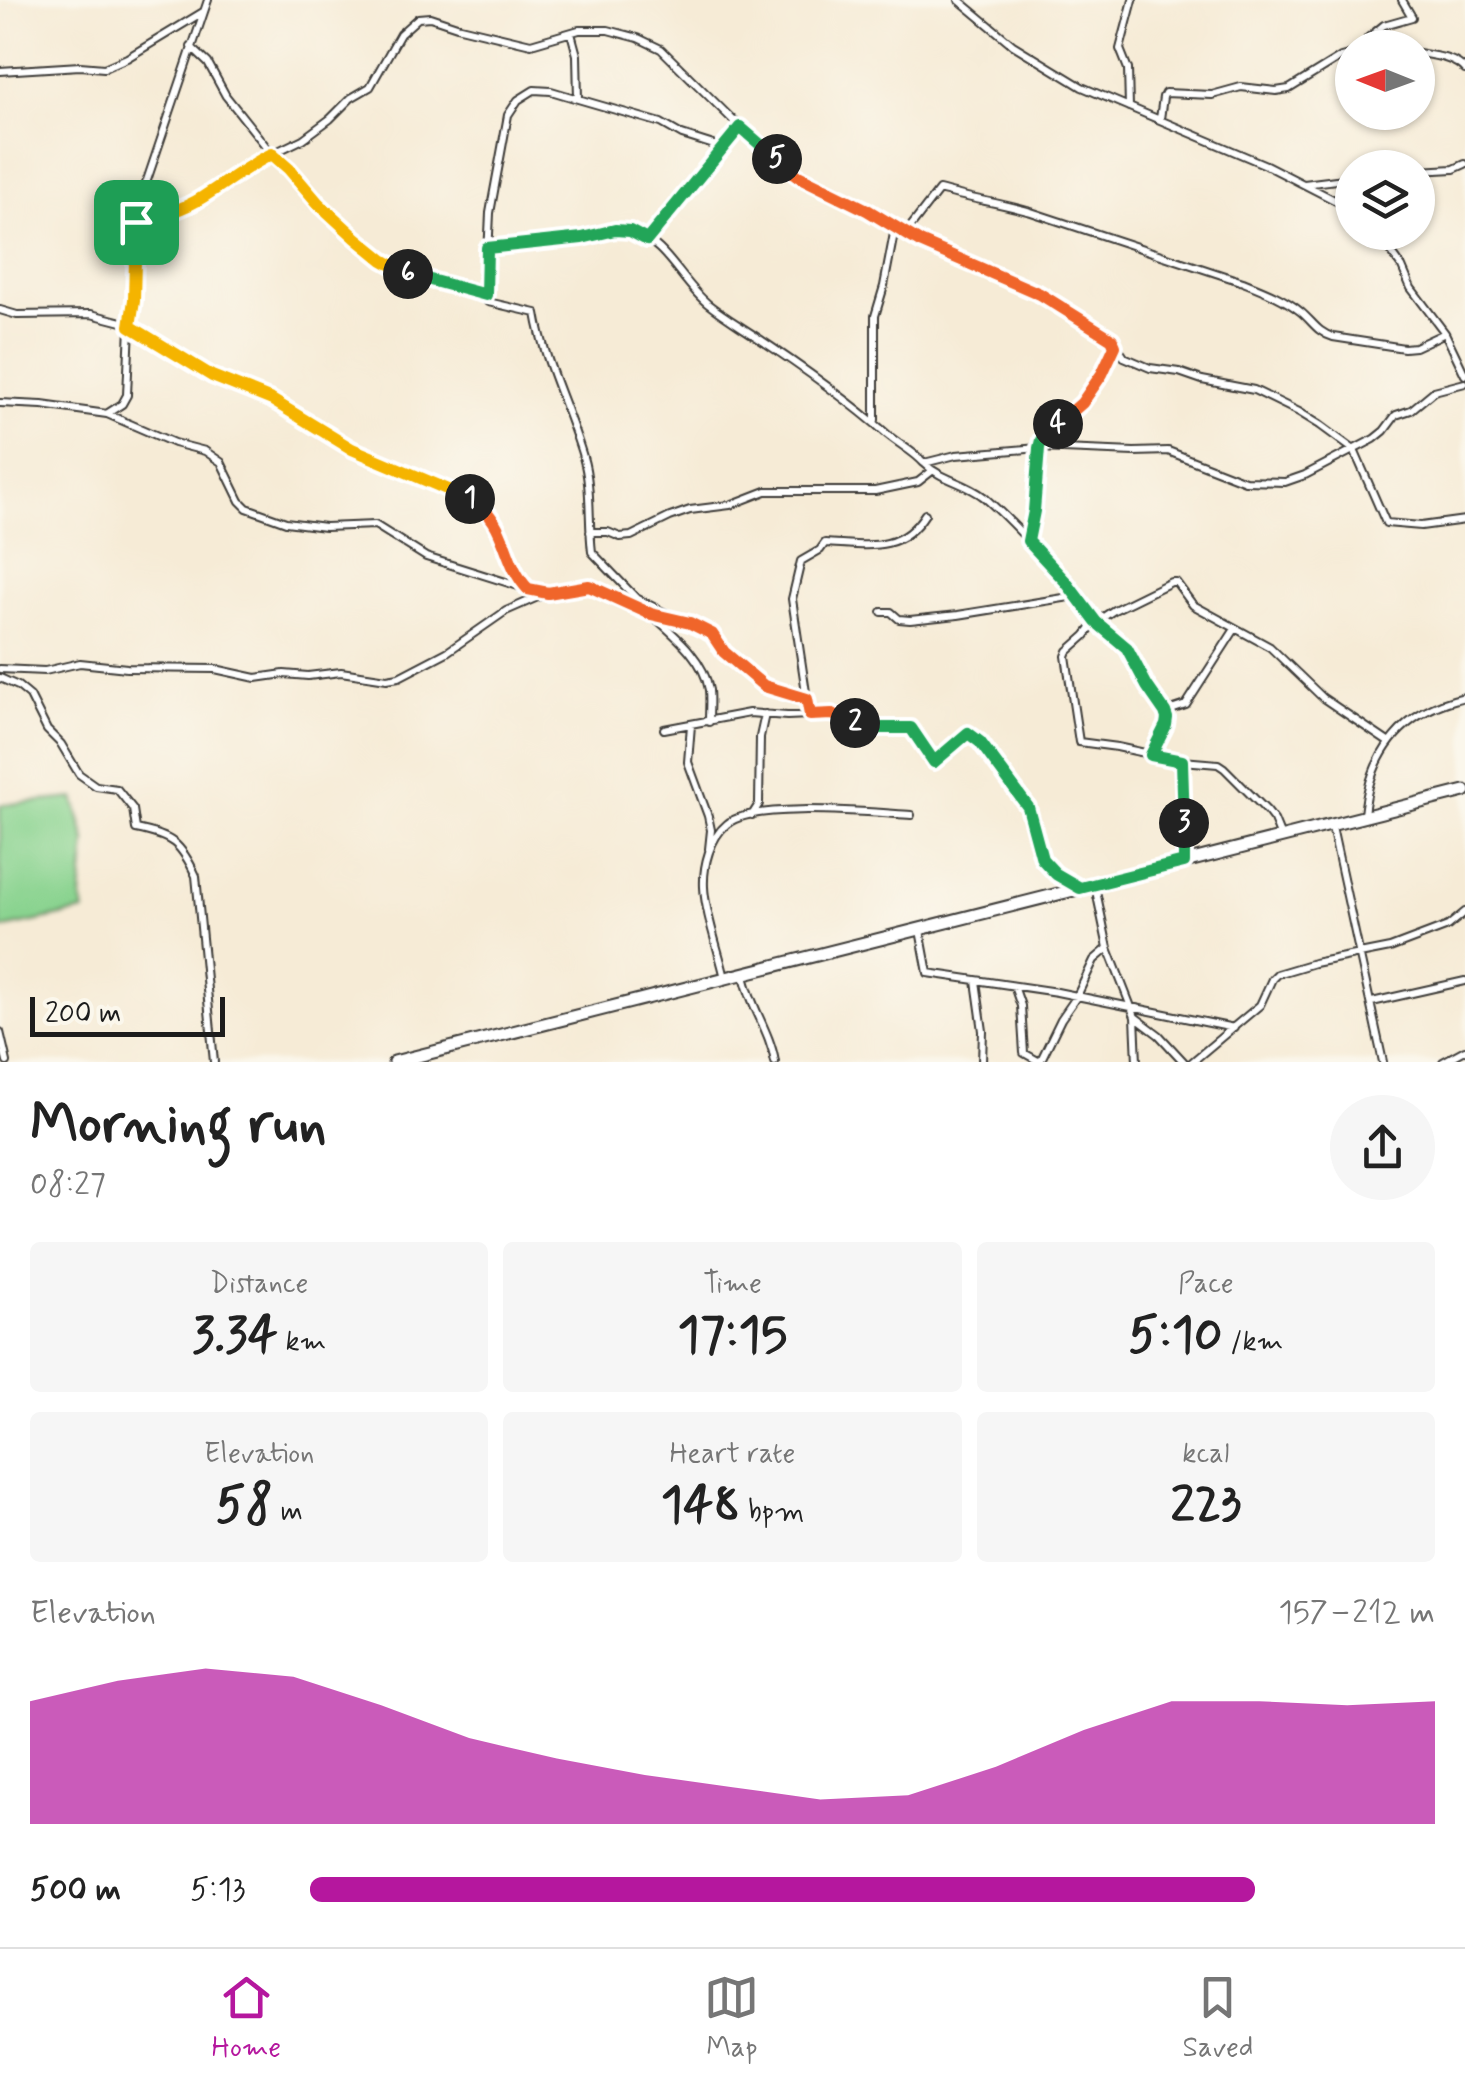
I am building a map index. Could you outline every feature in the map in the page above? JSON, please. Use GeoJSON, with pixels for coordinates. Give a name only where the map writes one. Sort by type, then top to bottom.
{"type":"FeatureCollection","features":[{"type":"Feature","properties":{"kind":"main road"},"geometry":{"type":"LineString","coordinates":[[394,1062],[1465,791]]}},
{"type":"Feature","properties":{"kind":"street"},"geometry":{"type":"LineString","coordinates":[[107,414],[128,395],[138,207],[208,0]]}},
{"type":"Feature","properties":{"kind":"street"},"geometry":{"type":"LineString","coordinates":[[959,0],[1013,44],[1062,76],[1266,164],[1335,200]]}},
{"type":"Feature","properties":{"kind":"street"},"geometry":{"type":"LineString","coordinates":[[1129,107],[1128,69],[1120,49],[1133,0]]}},
{"type":"Feature","properties":{"kind":"street"},"geometry":{"type":"LineString","coordinates":[[1377,30],[1384,24],[1412,18],[1402,0]]}},
{"type":"Feature","properties":{"kind":"street"},"geometry":{"type":"LineString","coordinates":[[0,70],[104,68],[203,12]]}},
{"type":"Feature","properties":{"kind":"street"},"geometry":{"type":"LineString","coordinates":[[136,222],[168,214],[201,199],[246,167],[303,139],[370,87],[400,34],[418,18],[430,17],[531,44],[579,30],[608,30],[638,38],[661,50],[740,127],[798,176],[947,256],[1040,294],[1112,339],[1124,358],[1150,368],[1254,390],[1299,412],[1354,450],[1386,523],[1421,526],[1465,520]]}},
{"type":"Feature","properties":{"kind":"street"},"geometry":{"type":"LineString","coordinates":[[570,33],[576,54],[578,99]]}},
{"type":"Feature","properties":{"kind":"street"},"geometry":{"type":"LineString","coordinates":[[190,47],[208,63],[226,96],[272,154],[356,238],[399,271],[486,295]]}},
{"type":"Feature","properties":{"kind":"street"},"geometry":{"type":"LineString","coordinates":[[1435,57],[1465,70]]}},
{"type":"Feature","properties":{"kind":"street"},"geometry":{"type":"LineString","coordinates":[[1160,120],[1165,92],[1212,95],[1241,86],[1289,89],[1335,61]]}},
{"type":"Feature","properties":{"kind":"street"},"geometry":{"type":"LineString","coordinates":[[723,148],[682,135],[661,123],[552,91],[534,90],[518,100],[508,114],[490,214],[486,295],[488,302],[496,305],[536,313],[584,459],[592,552],[636,598],[712,634],[724,652],[764,686],[807,699]]}},
{"type":"Feature","properties":{"kind":"street"},"geometry":{"type":"LineString","coordinates":[[647,240],[740,127]]}},
{"type":"Feature","properties":{"kind":"street"},"geometry":{"type":"LineString","coordinates":[[1435,170],[1465,164]]}},
{"type":"Feature","properties":{"kind":"street"},"geometry":{"type":"LineString","coordinates":[[1302,184],[1335,180]]}},
{"type":"Feature","properties":{"kind":"street"},"geometry":{"type":"LineString","coordinates":[[905,234],[939,190],[999,202],[1242,282],[1274,295],[1304,314],[1322,334],[1404,348],[1445,333]]}},
{"type":"Feature","properties":{"kind":"street"},"geometry":{"type":"LineString","coordinates":[[875,421],[876,316],[895,228]]}},
{"type":"Feature","properties":{"kind":"street"},"geometry":{"type":"LineString","coordinates":[[487,248],[582,238],[615,230],[630,231],[647,240],[669,257],[684,281],[716,311],[875,421],[932,471],[976,492],[1028,541],[1096,622],[1127,648],[1165,712],[1166,725],[1151,755]]}},
{"type":"Feature","properties":{"kind":"street"},"geometry":{"type":"LineString","coordinates":[[1390,250],[1411,288],[1445,333],[1465,375]]}},
{"type":"Feature","properties":{"kind":"street"},"geometry":{"type":"LineString","coordinates":[[2,313],[90,314],[130,326],[212,376],[272,400],[352,449],[479,504],[497,526],[513,570],[528,589]]}},
{"type":"Feature","properties":{"kind":"street"},"geometry":{"type":"LineString","coordinates":[[1028,541],[1041,440],[1082,403],[1115,346]]}},
{"type":"Feature","properties":{"kind":"street"},"geometry":{"type":"LineString","coordinates":[[924,464],[956,455],[1039,448],[1168,451],[1245,480],[1285,482],[1374,439],[1396,415],[1410,410],[1434,391],[1465,382]]}},
{"type":"Feature","properties":{"kind":"street"},"geometry":{"type":"LineString","coordinates":[[0,403],[107,414],[212,455],[222,462],[247,508],[286,522],[325,527],[375,526],[426,557],[548,593]]}},
{"type":"Feature","properties":{"kind":"street"},"geometry":{"type":"LineString","coordinates":[[590,532],[631,536],[690,510],[730,505],[766,491],[874,491],[908,486],[932,471]]}},
{"type":"Feature","properties":{"kind":"street"},"geometry":{"type":"LineString","coordinates":[[810,715],[792,599],[801,560],[825,543],[878,546],[895,541],[915,530],[926,514]]}},
{"type":"Feature","properties":{"kind":"street"},"geometry":{"type":"LineString","coordinates":[[1281,838],[1267,811],[1218,764],[1079,742],[1066,656],[1096,622],[1176,582],[1193,605],[1270,647],[1324,698],[1388,742]]}},
{"type":"Feature","properties":{"kind":"street"},"geometry":{"type":"LineString","coordinates":[[0,669],[45,671],[80,663],[214,670],[256,678],[341,672],[388,679],[447,652],[506,611],[548,593],[589,586],[651,614],[674,618]]}},
{"type":"Feature","properties":{"kind":"street"},"geometry":{"type":"LineString","coordinates":[[882,612],[910,620],[1076,596]]}},
{"type":"Feature","properties":{"kind":"street"},"geometry":{"type":"LineString","coordinates":[[651,614],[684,644],[702,669],[709,689],[710,722]]}},
{"type":"Feature","properties":{"kind":"street"},"geometry":{"type":"LineString","coordinates":[[1165,712],[1186,705],[1235,629]]}},
{"type":"Feature","properties":{"kind":"street"},"geometry":{"type":"LineString","coordinates":[[0,678],[30,696],[79,774],[96,786],[117,789],[133,809],[136,829],[176,842],[186,854],[196,876],[214,1062]]}},
{"type":"Feature","properties":{"kind":"street"},"geometry":{"type":"LineString","coordinates":[[1364,818],[1367,788],[1388,742],[1441,702],[1465,697]]}},
{"type":"Feature","properties":{"kind":"street"},"geometry":{"type":"LineString","coordinates":[[664,729],[749,713],[832,714],[872,728],[911,728],[934,762],[968,733],[980,742],[1028,807],[1042,859],[1056,874],[1080,888]]}},
{"type":"Feature","properties":{"kind":"street"},"geometry":{"type":"LineString","coordinates":[[752,815],[759,804],[764,714]]}},
{"type":"Feature","properties":{"kind":"street"},"geometry":{"type":"LineString","coordinates":[[691,725],[688,762],[711,830],[704,889],[726,978]]}},
{"type":"Feature","properties":{"kind":"street"},"geometry":{"type":"LineString","coordinates":[[1182,761],[1184,862]]}},
{"type":"Feature","properties":{"kind":"street"},"geometry":{"type":"LineString","coordinates":[[709,852],[730,820],[752,815],[803,809],[911,815]]}},
{"type":"Feature","properties":{"kind":"street"},"geometry":{"type":"LineString","coordinates":[[1332,825],[1383,1062]]}},
{"type":"Feature","properties":{"kind":"street"},"geometry":{"type":"LineString","coordinates":[[1095,885],[1108,948],[1134,1013],[1137,1062]]}},
{"type":"Feature","properties":{"kind":"street"},"geometry":{"type":"LineString","coordinates":[[1192,1062],[1260,1005],[1278,974],[1390,948],[1438,931],[1465,912]]}},
{"type":"Feature","properties":{"kind":"street"},"geometry":{"type":"LineString","coordinates":[[920,930],[928,974],[1077,996],[1134,1013],[1234,1028]]}},
{"type":"Feature","properties":{"kind":"street"},"geometry":{"type":"LineString","coordinates":[[1014,986],[1021,1006],[1024,1058],[1040,1062],[1094,960],[1108,948]]}},
{"type":"Feature","properties":{"kind":"street"},"geometry":{"type":"LineString","coordinates":[[744,974],[751,1000],[772,1044],[775,1062]]}},
{"type":"Feature","properties":{"kind":"street"},"geometry":{"type":"LineString","coordinates":[[976,981],[983,1032],[982,1062]]}},
{"type":"Feature","properties":{"kind":"street"},"geometry":{"type":"LineString","coordinates":[[1372,1002],[1465,981]]}},
{"type":"Feature","properties":{"kind":"street"},"geometry":{"type":"LineString","coordinates":[[1134,1013],[1184,1062]]}},
{"type":"Feature","properties":{"kind":"street"},"geometry":{"type":"LineString","coordinates":[[0,1032],[6,1062]]}},
{"type":"Feature","properties":{"kind":"street"},"geometry":{"type":"LineString","coordinates":[[1443,1062],[1465,1050]]}},
{"type":"Feature","properties":{"kind":"green space"},"geometry":{"type":"Polygon","coordinates":[[[74,798],[86,841],[81,895],[84,911],[0,929],[0,805],[74,798]]]}},
{"type":"Feature","properties":{"kind":"route"},"geometry":{"type":"LineString","coordinates":[[740,127],[798,176],[920,242],[1040,294],[1096,328],[1112,339],[1115,346],[1082,403],[1041,440],[1028,541],[1096,622],[1127,648],[1165,712],[1166,725],[1151,755],[1182,761],[1184,862],[1080,888],[1056,874],[1042,859],[1028,807],[980,742],[968,733],[934,762],[911,728],[872,728],[832,714],[810,715],[807,699],[764,686],[724,652],[712,634],[690,623],[651,614],[589,586],[548,593],[528,589],[513,570],[497,526],[479,504],[352,449],[272,400],[212,376],[130,326],[136,222],[168,214],[201,199],[272,154],[318,203],[399,271],[486,295],[487,248],[582,238],[615,230],[630,231],[647,240],[740,127]]}}]}
